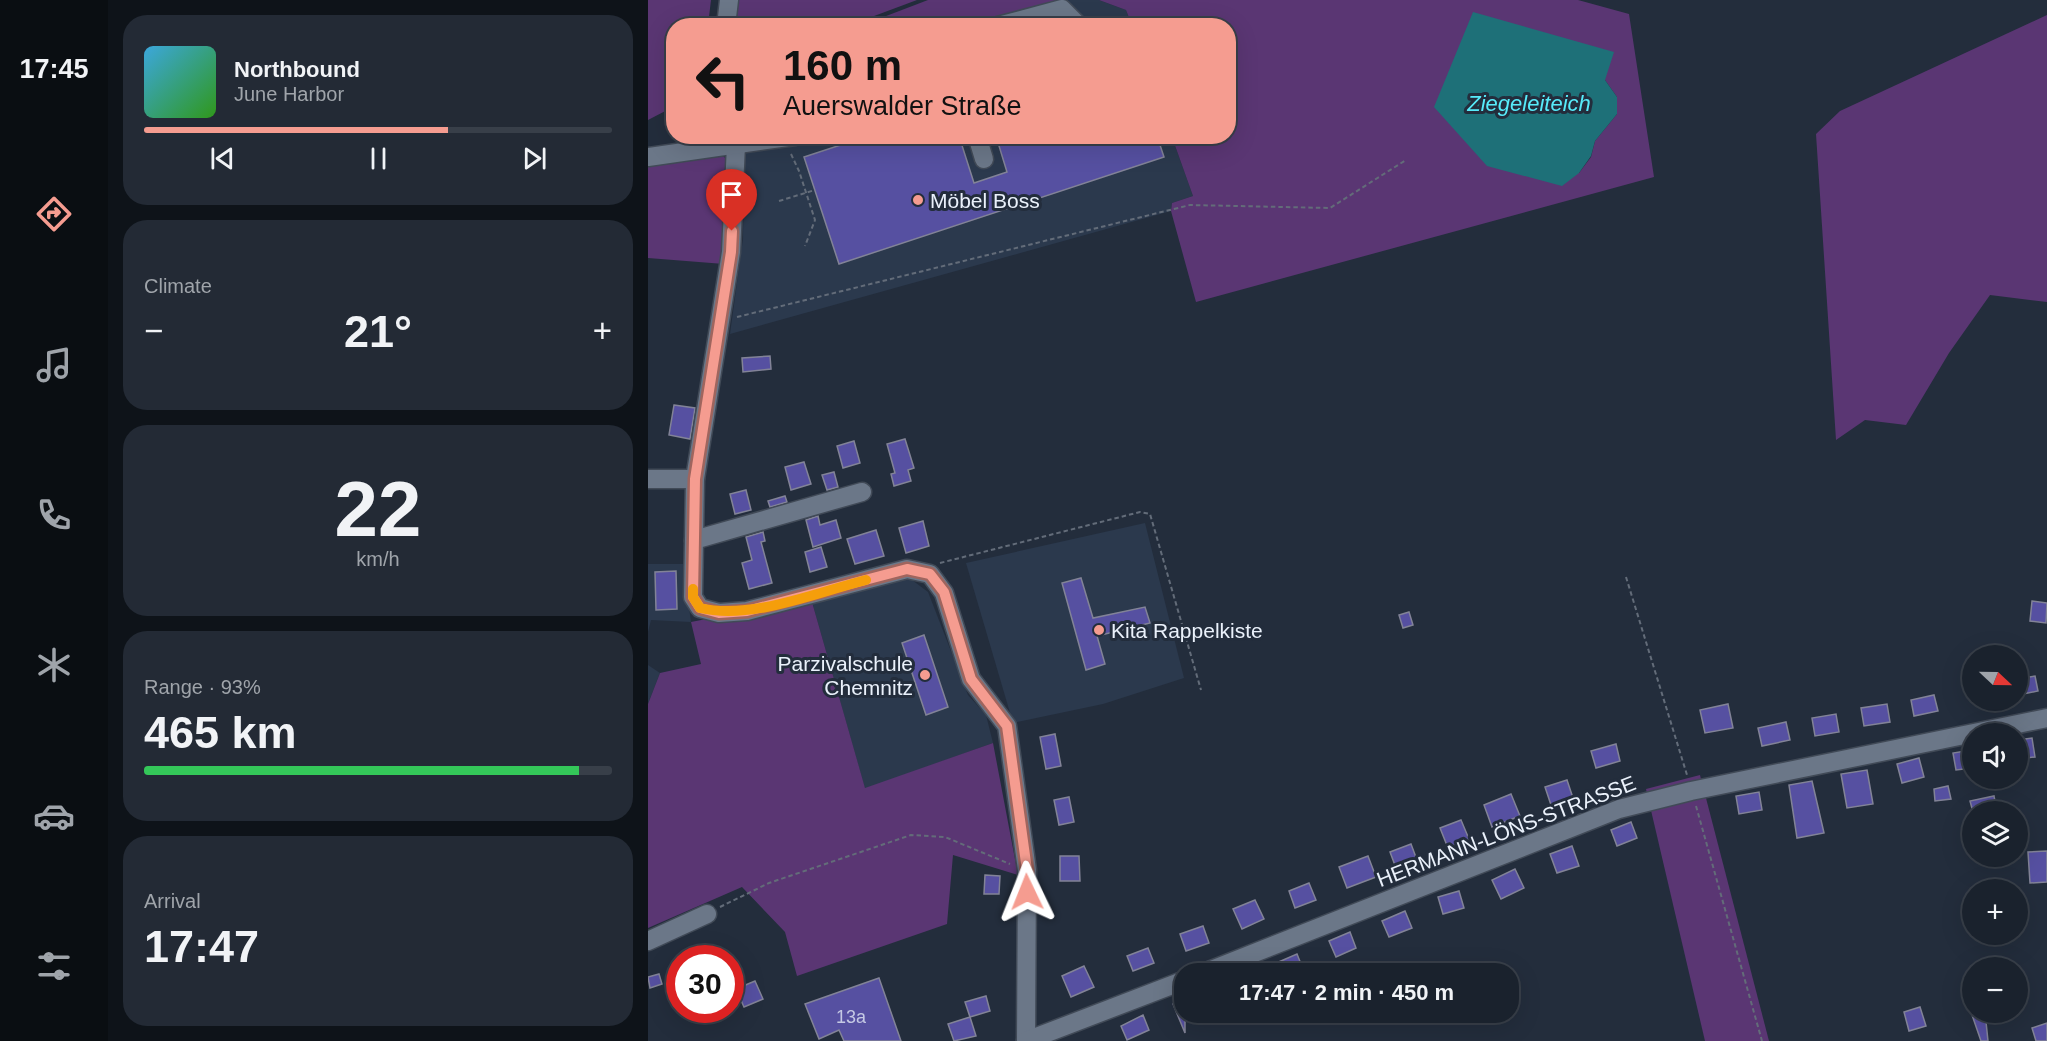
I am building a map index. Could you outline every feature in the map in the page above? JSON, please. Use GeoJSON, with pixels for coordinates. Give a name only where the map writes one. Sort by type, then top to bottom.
{"type":"FeatureCollection","features":[{"type":"Feature","properties":{"kind":"street"},"geometry":{"type":"LineString","coordinates":[[727,18],[729,0]]}},
{"type":"Feature","properties":{"kind":"street"},"geometry":{"type":"LineString","coordinates":[[1028,18],[1062,9],[1071,18]]}},
{"type":"Feature","properties":{"kind":"street"},"geometry":{"type":"LineString","coordinates":[[648,157],[718,144]]}},
{"type":"Feature","properties":{"kind":"street"},"geometry":{"type":"LineString","coordinates":[[734,144],[731,252],[695,479],[693,597],[700,608],[719,613],[747,611],[907,569],[930,574],[944,592],[971,679],[1007,726],[1027,870],[1026,1041],[1174,984]]}},
{"type":"Feature","properties":{"kind":"street"},"geometry":{"type":"LineString","coordinates":[[979,144],[984,159]]}},
{"type":"Feature","properties":{"kind":"street"},"geometry":{"type":"LineString","coordinates":[[648,479],[695,479]]}},
{"type":"Feature","properties":{"kind":"street"},"geometry":{"type":"LineString","coordinates":[[694,540],[862,492]]}},
{"type":"Feature","properties":{"kind":"street","name":"HERMANN-LÖNS-STRASSE"},"geometry":{"type":"LineString","coordinates":[[1230,963],[1619,809],[2047,718]]}},
{"type":"Feature","properties":{"kind":"street"},"geometry":{"type":"LineString","coordinates":[[648,941],[707,914]]}},
{"type":"Feature","properties":{"kind":"path"},"geometry":{"type":"LineString","coordinates":[[788,144],[807,192],[815,220],[805,246]]}},
{"type":"Feature","properties":{"kind":"path"},"geometry":{"type":"LineString","coordinates":[[720,321],[1190,205],[1330,208],[1406,160]]}},
{"type":"Feature","properties":{"kind":"path"},"geometry":{"type":"LineString","coordinates":[[779,201],[815,190]]}},
{"type":"Feature","properties":{"kind":"path"},"geometry":{"type":"LineString","coordinates":[[930,574],[942,562],[1140,512],[1150,514],[1201,690]]}},
{"type":"Feature","properties":{"kind":"path"},"geometry":{"type":"LineString","coordinates":[[1626,577],[1693,794],[1762,1041]]}},
{"type":"Feature","properties":{"kind":"path"},"geometry":{"type":"LineString","coordinates":[[707,914],[769,883],[911,835],[945,837],[1027,870]]}},
{"type":"Feature","properties":{"kind":"shaded area"},"geometry":{"type":"Polygon","coordinates":[[[648,0],[711,0],[709,18],[666,18],[666,111],[648,120],[648,0]]]}},
{"type":"Feature","properties":{"kind":"shaded area"},"geometry":{"type":"Polygon","coordinates":[[[737,0],[917,0],[869,18],[736,18],[737,0]]]}},
{"type":"Feature","properties":{"kind":"shaded area"},"geometry":{"type":"Polygon","coordinates":[[[928,0],[1066,0],[1006,18],[881,18],[928,0]]]}},
{"type":"Feature","properties":{"kind":"shaded area"},"geometry":{"type":"Polygon","coordinates":[[[1066,0],[1099,0],[1126,10],[1129,18],[1009,18],[1066,0]]]}},
{"type":"Feature","properties":{"kind":"shaded area"},"geometry":{"type":"Polygon","coordinates":[[[1099,0],[1578,0],[1629,14],[1654,177],[1196,302],[1171,211],[1172,203],[1193,196],[1174,144],[1236,144],[1236,18],[1129,18],[1126,10],[1099,0]],[[1473,13],[1579,173],[1591,157],[1595,141],[1617,114],[1617,97],[1605,80],[1473,13]]]}},
{"type":"Feature","properties":{"kind":"shaded area"},"geometry":{"type":"Polygon","coordinates":[[[2047,15],[2047,302],[1990,295],[1949,353],[1906,425],[1865,420],[1836,440],[1816,134],[1840,111],[2047,15]]]}},
{"type":"Feature","properties":{"kind":"shaded area"},"geometry":{"type":"Polygon","coordinates":[[[744,144],[1174,144],[1193,196],[1172,203],[1171,211],[730,334],[743,239],[744,144]]]}},
{"type":"Feature","properties":{"kind":"shaded area"},"geometry":{"type":"Polygon","coordinates":[[[719,154],[729,160],[724,264],[648,258],[648,167],[719,154]]]}},
{"type":"Feature","properties":{"kind":"shaded area"},"geometry":{"type":"Polygon","coordinates":[[[1145,523],[1184,678],[1103,704],[1013,723],[966,563],[1145,523]]]}},
{"type":"Feature","properties":{"kind":"shaded area"},"geometry":{"type":"Polygon","coordinates":[[[648,564],[683,564],[691,622],[651,620],[648,632],[648,564]]]}},
{"type":"Feature","properties":{"kind":"shaded area"},"geometry":{"type":"Polygon","coordinates":[[[908,577],[928,592],[968,695],[986,715],[993,743],[865,789],[810,595],[908,577]]]}},
{"type":"Feature","properties":{"kind":"shaded area"},"geometry":{"type":"Polygon","coordinates":[[[810,595],[865,788],[993,743],[1018,875],[953,855],[947,924],[797,976],[785,932],[742,887],[648,928],[648,704],[660,673],[701,664],[691,622],[810,595]]]}},
{"type":"Feature","properties":{"kind":"shaded area"},"geometry":{"type":"Polygon","coordinates":[[[648,665],[660,673],[648,704],[648,665]]]}},
{"type":"Feature","properties":{"kind":"shaded area"},"geometry":{"type":"Polygon","coordinates":[[[1700,775],[1769,1041],[1705,1041],[1646,789],[1700,775]]]}},
{"type":"Feature","properties":{"kind":"water","name":"Ziegeleiteich"},"geometry":{"type":"Polygon","coordinates":[[[1473,12],[1614,52],[1605,80],[1617,97],[1617,114],[1595,141],[1591,156],[1579,173],[1562,186],[1487,166],[1434,107],[1473,12]]]}},
{"type":"Feature","properties":{"kind":"building","name":"Möbel Boss"},"geometry":{"type":"Polygon","coordinates":[[[844,144],[962,144],[974,183],[1007,172],[998,144],[1160,144],[1164,157],[839,264],[804,157],[844,144]]]}},
{"type":"Feature","properties":{"kind":"building"},"geometry":{"type":"Polygon","coordinates":[[[770,356],[771,369],[743,372],[742,358],[770,356]]]}},
{"type":"Feature","properties":{"kind":"building"},"geometry":{"type":"Polygon","coordinates":[[[674,405],[695,408],[690,439],[669,435],[674,405]]]}},
{"type":"Feature","properties":{"kind":"building"},"geometry":{"type":"Polygon","coordinates":[[[905,439],[914,468],[908,470],[911,481],[894,486],[891,474],[895,473],[887,444],[905,439]]]}},
{"type":"Feature","properties":{"kind":"building"},"geometry":{"type":"Polygon","coordinates":[[[854,441],[860,463],[843,468],[837,446],[854,441]]]}},
{"type":"Feature","properties":{"kind":"building"},"geometry":{"type":"Polygon","coordinates":[[[804,462],[811,484],[791,490],[785,467],[804,462]]]}},
{"type":"Feature","properties":{"kind":"building"},"geometry":{"type":"Polygon","coordinates":[[[834,472],[838,487],[827,490],[822,475],[834,472]]]}},
{"type":"Feature","properties":{"kind":"building"},"geometry":{"type":"Polygon","coordinates":[[[746,490],[751,510],[735,514],[730,494],[746,490]]]}},
{"type":"Feature","properties":{"kind":"building"},"geometry":{"type":"Polygon","coordinates":[[[785,496],[787,502],[770,507],[768,501],[785,496]]]}},
{"type":"Feature","properties":{"kind":"building"},"geometry":{"type":"Polygon","coordinates":[[[818,516],[820,525],[836,520],[841,538],[813,547],[806,520],[818,516]]]}},
{"type":"Feature","properties":{"kind":"building"},"geometry":{"type":"Polygon","coordinates":[[[923,521],[929,546],[906,553],[899,528],[923,521]]]}},
{"type":"Feature","properties":{"kind":"building"},"geometry":{"type":"Polygon","coordinates":[[[876,530],[884,556],[855,564],[847,539],[876,530]]]}},
{"type":"Feature","properties":{"kind":"building"},"geometry":{"type":"Polygon","coordinates":[[[763,532],[765,541],[761,542],[772,583],[749,589],[742,563],[752,560],[746,537],[763,532]]]}},
{"type":"Feature","properties":{"kind":"building"},"geometry":{"type":"Polygon","coordinates":[[[821,547],[827,567],[810,572],[805,552],[821,547]]]}},
{"type":"Feature","properties":{"kind":"building"},"geometry":{"type":"Polygon","coordinates":[[[676,571],[677,609],[656,610],[655,572],[676,571]]]}},
{"type":"Feature","properties":{"kind":"building","name":"Kita Rappelkiste"},"geometry":{"type":"Polygon","coordinates":[[[1081,578],[1093,618],[1145,607],[1150,623],[1097,636],[1105,664],[1086,670],[1062,583],[1081,578]]]}},
{"type":"Feature","properties":{"kind":"building"},"geometry":{"type":"Polygon","coordinates":[[[2032,601],[2047,603],[2046,623],[2030,621],[2032,601]]]}},
{"type":"Feature","properties":{"kind":"building"},"geometry":{"type":"Polygon","coordinates":[[[1409,612],[1413,625],[1403,628],[1399,615],[1409,612]]]}},
{"type":"Feature","properties":{"kind":"building","name":"Parzivalschule Chemnitz"},"geometry":{"type":"Polygon","coordinates":[[[924,635],[948,707],[926,715],[902,643],[924,635]]]}},
{"type":"Feature","properties":{"kind":"building"},"geometry":{"type":"Polygon","coordinates":[[[2035,676],[2038,691],[2028,693],[2028,677],[2035,676]]]}},
{"type":"Feature","properties":{"kind":"building"},"geometry":{"type":"Polygon","coordinates":[[[1934,695],[1938,711],[1914,716],[1911,700],[1934,695]]]}},
{"type":"Feature","properties":{"kind":"building"},"geometry":{"type":"Polygon","coordinates":[[[1728,704],[1733,728],[1705,733],[1700,710],[1728,704]]]}},
{"type":"Feature","properties":{"kind":"building"},"geometry":{"type":"Polygon","coordinates":[[[1887,704],[1890,722],[1864,726],[1861,708],[1887,704]]]}},
{"type":"Feature","properties":{"kind":"building"},"geometry":{"type":"Polygon","coordinates":[[[1836,714],[1839,732],[1815,736],[1812,718],[1836,714]]]}},
{"type":"Feature","properties":{"kind":"building"},"geometry":{"type":"Polygon","coordinates":[[[1786,722],[1790,740],[1762,746],[1758,728],[1786,722]]]}},
{"type":"Feature","properties":{"kind":"building"},"geometry":{"type":"Polygon","coordinates":[[[1055,734],[1061,766],[1046,769],[1040,737],[1055,734]]]}},
{"type":"Feature","properties":{"kind":"building"},"geometry":{"type":"Polygon","coordinates":[[[2032,738],[2035,757],[2028,758],[2028,739],[2032,738]]]}},
{"type":"Feature","properties":{"kind":"building"},"geometry":{"type":"Polygon","coordinates":[[[1616,744],[1620,761],[1596,768],[1591,751],[1616,744]]]}},
{"type":"Feature","properties":{"kind":"building"},"geometry":{"type":"Polygon","coordinates":[[[1962,752],[1962,769],[1956,770],[1953,753],[1962,752]]]}},
{"type":"Feature","properties":{"kind":"building"},"geometry":{"type":"Polygon","coordinates":[[[1919,758],[1924,777],[1902,783],[1897,764],[1919,758]]]}},
{"type":"Feature","properties":{"kind":"building"},"geometry":{"type":"Polygon","coordinates":[[[1867,770],[1873,804],[1847,808],[1841,774],[1867,770]]]}},
{"type":"Feature","properties":{"kind":"building"},"geometry":{"type":"Polygon","coordinates":[[[1567,780],[1573,798],[1551,805],[1545,787],[1567,780]]]}},
{"type":"Feature","properties":{"kind":"building"},"geometry":{"type":"Polygon","coordinates":[[[1812,781],[1824,833],[1797,838],[1789,785],[1812,781]]]}},
{"type":"Feature","properties":{"kind":"building"},"geometry":{"type":"Polygon","coordinates":[[[1948,786],[1951,799],[1935,801],[1934,789],[1948,786]]]}},
{"type":"Feature","properties":{"kind":"building"},"geometry":{"type":"Polygon","coordinates":[[[1759,792],[1762,810],[1739,814],[1736,796],[1759,792]]]}},
{"type":"Feature","properties":{"kind":"building"},"geometry":{"type":"Polygon","coordinates":[[[1511,794],[1520,816],[1492,827],[1484,805],[1511,794]]]}},
{"type":"Feature","properties":{"kind":"building"},"geometry":{"type":"Polygon","coordinates":[[[1994,796],[1995,801],[1970,801],[1994,796]]]}},
{"type":"Feature","properties":{"kind":"building"},"geometry":{"type":"Polygon","coordinates":[[[1069,797],[1074,822],[1059,825],[1054,800],[1069,797]]]}},
{"type":"Feature","properties":{"kind":"building"},"geometry":{"type":"Polygon","coordinates":[[[1461,820],[1469,839],[1448,848],[1440,828],[1461,820]]]}},
{"type":"Feature","properties":{"kind":"building"},"geometry":{"type":"Polygon","coordinates":[[[1631,822],[1637,838],[1617,846],[1611,830],[1631,822]]]}},
{"type":"Feature","properties":{"kind":"building"},"geometry":{"type":"Polygon","coordinates":[[[1411,844],[1417,860],[1396,868],[1390,852],[1411,844]]]}},
{"type":"Feature","properties":{"kind":"building"},"geometry":{"type":"Polygon","coordinates":[[[1572,846],[1579,866],[1557,873],[1550,854],[1572,846]]]}},
{"type":"Feature","properties":{"kind":"building"},"geometry":{"type":"Polygon","coordinates":[[[2047,851],[2047,882],[2030,883],[2028,852],[2047,851]]]}},
{"type":"Feature","properties":{"kind":"building"},"geometry":{"type":"Polygon","coordinates":[[[1060,856],[1079,856],[1080,881],[1060,881],[1060,856]]]}},
{"type":"Feature","properties":{"kind":"building"},"geometry":{"type":"Polygon","coordinates":[[[1368,856],[1376,877],[1347,888],[1339,867],[1368,856]]]}},
{"type":"Feature","properties":{"kind":"building"},"geometry":{"type":"Polygon","coordinates":[[[1515,869],[1524,888],[1501,899],[1492,880],[1515,869]]]}},
{"type":"Feature","properties":{"kind":"building"},"geometry":{"type":"Polygon","coordinates":[[[985,875],[1000,876],[999,894],[984,894],[985,875]]]}},
{"type":"Feature","properties":{"kind":"building"},"geometry":{"type":"Polygon","coordinates":[[[1309,883],[1316,900],[1295,908],[1289,891],[1309,883]]]}},
{"type":"Feature","properties":{"kind":"building"},"geometry":{"type":"Polygon","coordinates":[[[1459,891],[1464,908],[1443,914],[1438,897],[1459,891]]]}},
{"type":"Feature","properties":{"kind":"building"},"geometry":{"type":"Polygon","coordinates":[[[1255,900],[1264,919],[1242,929],[1233,909],[1255,900]]]}},
{"type":"Feature","properties":{"kind":"building"},"geometry":{"type":"Polygon","coordinates":[[[1405,911],[1412,928],[1389,937],[1382,921],[1405,911]]]}},
{"type":"Feature","properties":{"kind":"building"},"geometry":{"type":"Polygon","coordinates":[[[1203,926],[1209,943],[1186,951],[1180,934],[1203,926]]]}},
{"type":"Feature","properties":{"kind":"building"},"geometry":{"type":"Polygon","coordinates":[[[1350,932],[1356,948],[1336,957],[1329,941],[1350,932]]]}},
{"type":"Feature","properties":{"kind":"building"},"geometry":{"type":"Polygon","coordinates":[[[1148,948],[1154,963],[1133,971],[1127,956],[1148,948]]]}},
{"type":"Feature","properties":{"kind":"building"},"geometry":{"type":"Polygon","coordinates":[[[1297,954],[1301,963],[1276,963],[1297,954]]]}},
{"type":"Feature","properties":{"kind":"building"},"geometry":{"type":"Polygon","coordinates":[[[1084,966],[1094,987],[1071,997],[1062,976],[1084,966]]]}},
{"type":"Feature","properties":{"kind":"building"},"geometry":{"type":"Polygon","coordinates":[[[659,974],[662,984],[650,988],[648,977],[659,974]]]}},
{"type":"Feature","properties":{"kind":"building"},"geometry":{"type":"Polygon","coordinates":[[[879,978],[901,1041],[844,1041],[839,1030],[819,1039],[805,1004],[879,978]]]}},
{"type":"Feature","properties":{"kind":"building"},"geometry":{"type":"Polygon","coordinates":[[[755,981],[763,999],[744,1007],[744,986],[755,981]]]}},
{"type":"Feature","properties":{"kind":"building"},"geometry":{"type":"Polygon","coordinates":[[[986,996],[990,1011],[970,1017],[965,1002],[986,996]]]}},
{"type":"Feature","properties":{"kind":"building"},"geometry":{"type":"Polygon","coordinates":[[[1920,1007],[1926,1026],[1909,1031],[1904,1012],[1920,1007]]]}},
{"type":"Feature","properties":{"kind":"building"},"geometry":{"type":"Polygon","coordinates":[[[1143,1015],[1149,1030],[1127,1040],[1121,1026],[1143,1015]]]}},
{"type":"Feature","properties":{"kind":"building"},"geometry":{"type":"Polygon","coordinates":[[[970,1017],[976,1036],[954,1041],[948,1024],[970,1017]]]}},
{"type":"Feature","properties":{"kind":"building"},"geometry":{"type":"Polygon","coordinates":[[[1975,1023],[1986,1023],[1988,1041],[1981,1041],[1975,1023]]]}},
{"type":"Feature","properties":{"kind":"building"},"geometry":{"type":"Polygon","coordinates":[[[2047,1023],[2047,1041],[2036,1041],[2032,1028],[2047,1023]]]}},
{"type":"Feature","properties":{"kind":"slow traffic"},"geometry":{"type":"LineString","coordinates":[[693,589],[693,597],[700,608],[719,613],[747,611],[866,580]]}},
{"type":"Feature","properties":{"kind":"place","name":"Möbel Boss"},"geometry":{"type":"Point","coordinates":[918,200]}},
{"type":"Feature","properties":{"kind":"place","name":"Kita Rappelkiste"},"geometry":{"type":"Point","coordinates":[1099,630]}},
{"type":"Feature","properties":{"kind":"place","name":"Parzivalschule Chemnitz"},"geometry":{"type":"Point","coordinates":[925,675]}},
{"type":"Feature","properties":{"kind":"route"},"geometry":{"type":"LineString","coordinates":[[732,231],[731,252],[695,479],[693,597],[700,608],[719,613],[747,611],[907,569],[930,574],[944,592],[971,679],[1007,726],[1027,870],[1027,892]]}}]}
